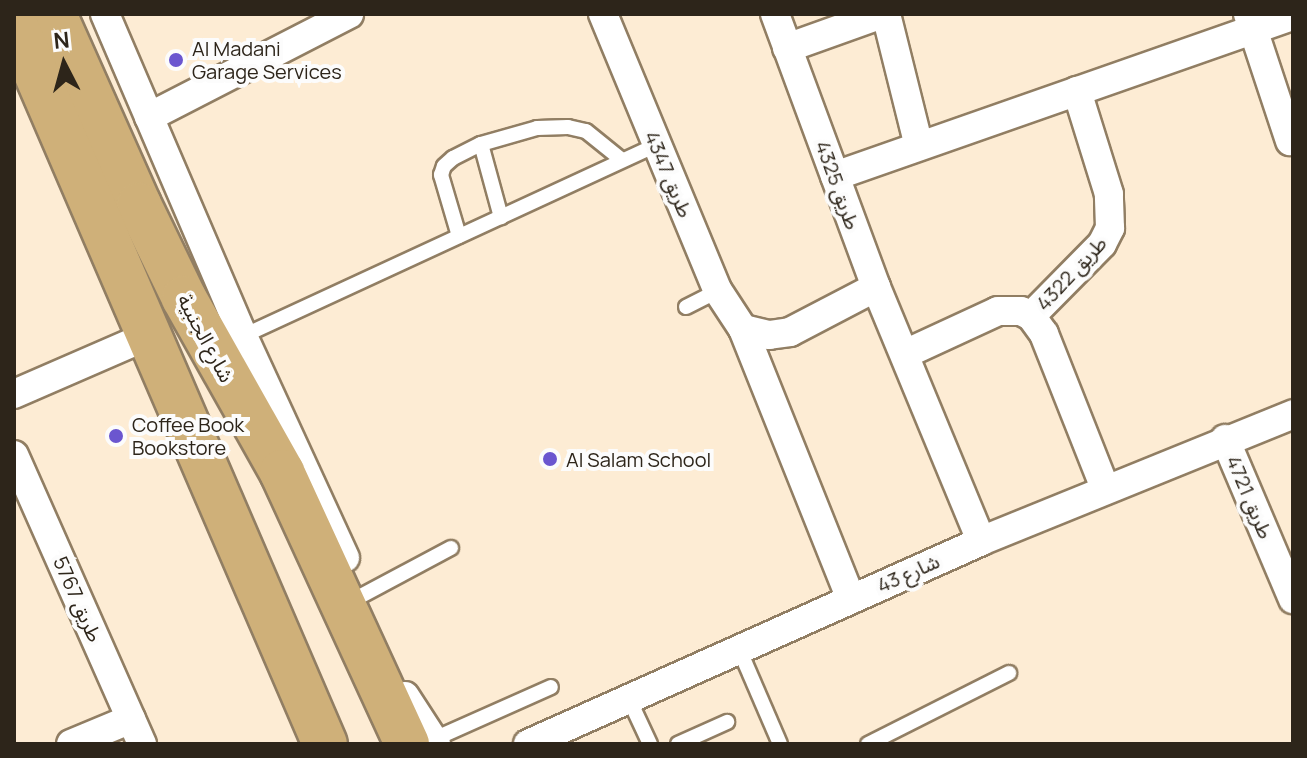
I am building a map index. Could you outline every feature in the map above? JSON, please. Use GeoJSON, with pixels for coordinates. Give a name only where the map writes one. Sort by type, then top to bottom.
{"type":"FeatureCollection","features":[{"type":"Feature","properties":{"kind":"main road","name":"شارع الجنبية"},"geometry":{"type":"LineString","coordinates":[[54,14],[184,298],[282,472],[425,743]]}},
{"type":"Feature","properties":{"kind":"main road"},"geometry":{"type":"LineString","coordinates":[[14,22],[150,335],[256,591],[325,744]]}},
{"type":"Feature","properties":{"kind":"street"},"geometry":{"type":"LineString","coordinates":[[105,14],[243,336],[425,743]]}},
{"type":"Feature","properties":{"kind":"street"},"geometry":{"type":"LineString","coordinates":[[149,117],[349,14]]}},
{"type":"Feature","properties":{"kind":"street","name":"طريق 4347"},"geometry":{"type":"LineString","coordinates":[[603,14],[718,291],[743,329],[851,599]]}},
{"type":"Feature","properties":{"kind":"street","name":"طريق 4325"},"geometry":{"type":"LineString","coordinates":[[775,14],[876,287],[981,541]]}},
{"type":"Feature","properties":{"kind":"street"},"geometry":{"type":"LineString","coordinates":[[787,48],[884,14],[919,146]]}},
{"type":"Feature","properties":{"kind":"street"},"geometry":{"type":"LineString","coordinates":[[835,176],[1077,91],[1250,21],[1293,16]]}},
{"type":"Feature","properties":{"kind":"street"},"geometry":{"type":"LineString","coordinates":[[1250,21],[1290,141]]}},
{"type":"Feature","properties":{"kind":"street","name":"طريق 4322"},"geometry":{"type":"LineString","coordinates":[[1031,316],[1102,244],[1110,228],[1109,194],[1077,91]]}},
{"type":"Feature","properties":{"kind":"street"},"geometry":{"type":"LineString","coordinates":[[743,329],[769,335],[790,332],[876,287]]}},
{"type":"Feature","properties":{"kind":"street"},"geometry":{"type":"LineString","coordinates":[[905,354],[998,311],[1021,311],[1031,316],[1044,334],[1105,488]]}},
{"type":"Feature","properties":{"kind":"street"},"geometry":{"type":"LineString","coordinates":[[14,394],[150,335]]}},
{"type":"Feature","properties":{"kind":"street","name":"شارع 43"},"geometry":{"type":"LineString","coordinates":[[528,744],[981,541],[1225,439],[1293,414]]}},
{"type":"Feature","properties":{"kind":"street","name":"طريق 4721"},"geometry":{"type":"LineString","coordinates":[[1225,439],[1293,599]]}},
{"type":"Feature","properties":{"kind":"street","name":"طريق 5767"},"geometry":{"type":"LineString","coordinates":[[14,455],[137,732]]}},
{"type":"Feature","properties":{"kind":"street"},"geometry":{"type":"LineString","coordinates":[[71,744],[137,732]]}},
{"type":"Feature","properties":{"kind":"lane"},"geometry":{"type":"LineString","coordinates":[[459,236],[441,175],[444,166],[453,158],[481,144],[537,128],[568,127],[586,131],[622,160]]}},
{"type":"Feature","properties":{"kind":"lane"},"geometry":{"type":"LineString","coordinates":[[481,144],[501,217]]}},
{"type":"Feature","properties":{"kind":"lane"},"geometry":{"type":"LineString","coordinates":[[243,336],[657,145]]}},
{"type":"Feature","properties":{"kind":"lane"},"geometry":{"type":"LineString","coordinates":[[686,307],[718,291]]}},
{"type":"Feature","properties":{"kind":"lane"},"geometry":{"type":"LineString","coordinates":[[361,596],[451,548]]}},
{"type":"Feature","properties":{"kind":"lane"},"geometry":{"type":"LineString","coordinates":[[740,651],[780,744]]}},
{"type":"Feature","properties":{"kind":"lane"},"geometry":{"type":"LineString","coordinates":[[868,744],[1009,673]]}},
{"type":"Feature","properties":{"kind":"lane"},"geometry":{"type":"LineString","coordinates":[[425,743],[551,687]]}},
{"type":"Feature","properties":{"kind":"lane"},"geometry":{"type":"LineString","coordinates":[[629,699],[650,744]]}},
{"type":"Feature","properties":{"kind":"lane"},"geometry":{"type":"LineString","coordinates":[[678,744],[727,722]]}},
{"type":"Feature","properties":{"kind":"place","name":"Al Madani Garage Services"},"geometry":{"type":"Point","coordinates":[176,60]}},
{"type":"Feature","properties":{"kind":"place","name":"Coffee Book Bookstore"},"geometry":{"type":"Point","coordinates":[116,436]}},
{"type":"Feature","properties":{"kind":"place","name":"Al Salam School"},"geometry":{"type":"Point","coordinates":[550,459]}}]}
